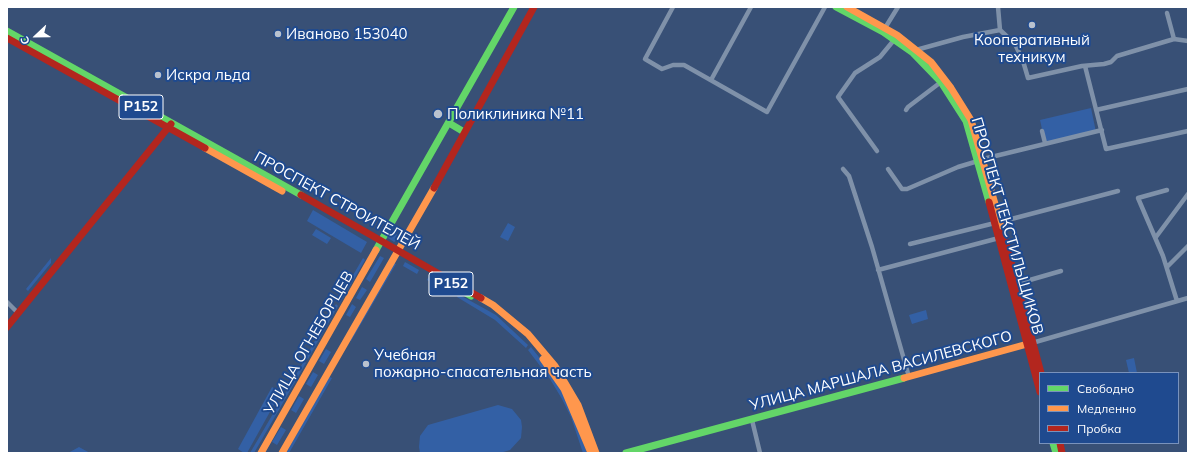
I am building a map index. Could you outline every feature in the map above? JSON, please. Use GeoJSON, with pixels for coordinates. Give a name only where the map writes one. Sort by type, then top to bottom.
{"type":"FeatureCollection","features":[{"type":"Feature","properties":{"kind":"main road","name":"УЛИЦА ОГНЕБОРЦЕВ"},"geometry":{"type":"LineString","coordinates":[[261,453],[514,7]]}},
{"type":"Feature","properties":{"kind":"main road"},"geometry":{"type":"LineString","coordinates":[[282,453],[397,252],[534,7]]}},
{"type":"Feature","properties":{"kind":"main road","name":"ПРОСПЕКТ ТЕКСТИЛЬЩИКОВ"},"geometry":{"type":"LineString","coordinates":[[836,7],[884,30],[894,40],[915,52],[940,82],[966,121],[981,160]]}},
{"type":"Feature","properties":{"kind":"main road","name":"ПРОСПЕКТ ТЕКСТИЛЬЩИКОВ"},"geometry":{"type":"LineString","coordinates":[[847,7],[884,30],[915,52],[943,77],[960,101],[973,125],[997,223],[1016,284],[1039,387]]}},
{"type":"Feature","properties":{"kind":"main road","name":"ПРОСПЕКТ СТРОИТЕЛЕЙ"},"geometry":{"type":"LineString","coordinates":[[7,32],[169,126]]}},
{"type":"Feature","properties":{"kind":"main road","name":"ПРОСПЕКТ СТРОИТЕЛЕЙ"},"geometry":{"type":"LineString","coordinates":[[7,38],[397,252],[479,301],[503,318],[524,337],[541,356],[564,389],[573,407],[590,453]]}},
{"type":"Feature","properties":{"kind":"main road"},"geometry":{"type":"LineString","coordinates":[[449,123],[464,132]]}},
{"type":"Feature","properties":{"kind":"main road"},"geometry":{"type":"LineString","coordinates":[[7,327],[169,126]]}},
{"type":"Feature","properties":{"kind":"main road","name":"ПРОСПЕКТ ТЕКСТИЛЬЩИКОВ"},"geometry":{"type":"LineString","coordinates":[[997,223],[999,238],[1030,344],[1041,372]]}},
{"type":"Feature","properties":{"kind":"main road","name":"ПРОСПЕКТ СТРОИТЕЛЕЙ"},"geometry":{"type":"LineString","coordinates":[[397,252],[481,296],[528,334],[555,366],[568,386],[578,405],[596,453]]}},
{"type":"Feature","properties":{"kind":"main road","name":"УЛИЦА МАРШАЛА ВАСИЛЕВСКОГО"},"geometry":{"type":"LineString","coordinates":[[626,453],[1030,344]]}},
{"type":"Feature","properties":{"kind":"street"},"geometry":{"type":"LineString","coordinates":[[673,7],[645,59],[662,69],[673,65],[684,65],[766,112],[825,7]]}},
{"type":"Feature","properties":{"kind":"street"},"geometry":{"type":"LineString","coordinates":[[711,80],[751,7]]}},
{"type":"Feature","properties":{"kind":"street"},"geometry":{"type":"LineString","coordinates":[[884,30],[898,7]]}},
{"type":"Feature","properties":{"kind":"street"},"geometry":{"type":"LineString","coordinates":[[998,7],[1000,30],[1015,44],[1023,61],[1028,78],[1085,66],[1104,64],[1111,62],[1117,56],[1174,39],[1188,41]]}},
{"type":"Feature","properties":{"kind":"street"},"geometry":{"type":"LineString","coordinates":[[1167,13],[1174,39]]}},
{"type":"Feature","properties":{"kind":"street"},"geometry":{"type":"LineString","coordinates":[[915,52],[963,37],[1000,30]]}},
{"type":"Feature","properties":{"kind":"street"},"geometry":{"type":"LineString","coordinates":[[877,150],[838,97],[855,73],[880,56],[894,40]]}},
{"type":"Feature","properties":{"kind":"street"},"geometry":{"type":"LineString","coordinates":[[1085,66],[1106,148],[1188,131]]}},
{"type":"Feature","properties":{"kind":"street"},"geometry":{"type":"LineString","coordinates":[[906,110],[940,82]]}},
{"type":"Feature","properties":{"kind":"street"},"geometry":{"type":"LineString","coordinates":[[1096,110],[1188,89]]}},
{"type":"Feature","properties":{"kind":"street"},"geometry":{"type":"LineString","coordinates":[[888,169],[902,189],[906,189],[958,167],[981,160],[1102,130]]}},
{"type":"Feature","properties":{"kind":"street"},"geometry":{"type":"LineString","coordinates":[[1042,131],[1045,143]]}},
{"type":"Feature","properties":{"kind":"street"},"geometry":{"type":"LineString","coordinates":[[843,168],[849,176],[909,377]]}},
{"type":"Feature","properties":{"kind":"street"},"geometry":{"type":"LineString","coordinates":[[1167,190],[1138,198],[1156,237],[1177,301]]}},
{"type":"Feature","properties":{"kind":"street"},"geometry":{"type":"LineString","coordinates":[[910,244],[1118,191]]}},
{"type":"Feature","properties":{"kind":"street"},"geometry":{"type":"LineString","coordinates":[[1156,237],[1188,194]]}},
{"type":"Feature","properties":{"kind":"street"},"geometry":{"type":"LineString","coordinates":[[878,270],[999,238]]}},
{"type":"Feature","properties":{"kind":"street"},"geometry":{"type":"LineString","coordinates":[[1167,267],[1188,246]]}},
{"type":"Feature","properties":{"kind":"street"},"geometry":{"type":"LineString","coordinates":[[1016,284],[1061,271]]}},
{"type":"Feature","properties":{"kind":"street","name":"УЛИЦА МАРШАЛА ВАСИЛЕВСКОГО"},"geometry":{"type":"LineString","coordinates":[[1030,344],[1188,298]]}},
{"type":"Feature","properties":{"kind":"street"},"geometry":{"type":"LineString","coordinates":[[7,302],[18,313]]}},
{"type":"Feature","properties":{"kind":"street"},"geometry":{"type":"LineString","coordinates":[[752,420],[760,453]]}},
{"type":"Feature","properties":{"kind":"shaded area"},"geometry":{"type":"Polygon","coordinates":[[[1091,108],[1096,132],[1045,143],[1040,120],[1091,108]]]}},
{"type":"Feature","properties":{"kind":"shaded area"},"geometry":{"type":"Polygon","coordinates":[[[313,210],[367,242],[361,253],[307,221],[313,210]]]}},
{"type":"Feature","properties":{"kind":"shaded area"},"geometry":{"type":"Polygon","coordinates":[[[508,223],[515,227],[508,241],[500,237],[508,223]]]}},
{"type":"Feature","properties":{"kind":"shaded area"},"geometry":{"type":"Polygon","coordinates":[[[316,229],[331,238],[327,244],[312,235],[316,229]]]}},
{"type":"Feature","properties":{"kind":"shaded area"},"geometry":{"type":"Polygon","coordinates":[[[389,230],[401,237],[394,242],[386,235],[389,230]]]}},
{"type":"Feature","properties":{"kind":"shaded area"},"geometry":{"type":"Polygon","coordinates":[[[380,256],[384,258],[370,282],[366,279],[380,256]]]}},
{"type":"Feature","properties":{"kind":"shaded area"},"geometry":{"type":"Polygon","coordinates":[[[51,258],[51,263],[28,291],[26,289],[51,258]]]}},
{"type":"Feature","properties":{"kind":"shaded area"},"geometry":{"type":"Polygon","coordinates":[[[363,258],[365,260],[340,303],[338,301],[363,258]]]}},
{"type":"Feature","properties":{"kind":"shaded area"},"geometry":{"type":"Polygon","coordinates":[[[405,262],[419,270],[417,274],[403,266],[405,262]]]}},
{"type":"Feature","properties":{"kind":"shaded area"},"geometry":{"type":"Polygon","coordinates":[[[393,263],[396,264],[351,341],[349,340],[393,263]]]}},
{"type":"Feature","properties":{"kind":"shaded area"},"geometry":{"type":"Polygon","coordinates":[[[429,276],[454,290],[452,294],[427,280],[429,276]]]}},
{"type":"Feature","properties":{"kind":"shaded area"},"geometry":{"type":"Polygon","coordinates":[[[362,287],[367,290],[360,300],[356,298],[362,287]]]}},
{"type":"Feature","properties":{"kind":"shaded area"},"geometry":{"type":"Polygon","coordinates":[[[458,294],[496,315],[528,345],[526,348],[495,320],[457,297],[458,294]]]}},
{"type":"Feature","properties":{"kind":"shaded area"},"geometry":{"type":"Polygon","coordinates":[[[336,304],[338,306],[308,359],[305,358],[336,304]]]}},
{"type":"Feature","properties":{"kind":"shaded area"},"geometry":{"type":"Polygon","coordinates":[[[352,304],[356,307],[350,317],[346,315],[352,304]]]}},
{"type":"Feature","properties":{"kind":"shaded area"},"geometry":{"type":"Polygon","coordinates":[[[926,310],[928,319],[912,324],[909,315],[926,310]]]}},
{"type":"Feature","properties":{"kind":"shaded area"},"geometry":{"type":"Polygon","coordinates":[[[531,347],[546,366],[565,395],[587,453],[583,453],[571,417],[562,399],[550,379],[528,350],[531,347]]]}},
{"type":"Feature","properties":{"kind":"shaded area"},"geometry":{"type":"Polygon","coordinates":[[[326,349],[331,352],[324,364],[319,361],[326,349]]]}},
{"type":"Feature","properties":{"kind":"shaded area"},"geometry":{"type":"Polygon","coordinates":[[[1134,358],[1137,372],[1129,372],[1126,360],[1134,358]]]}},
{"type":"Feature","properties":{"kind":"shaded area"},"geometry":{"type":"Polygon","coordinates":[[[304,361],[306,363],[254,453],[250,453],[304,361]]]}},
{"type":"Feature","properties":{"kind":"shaded area"},"geometry":{"type":"Polygon","coordinates":[[[313,372],[318,375],[311,387],[306,384],[313,372]]]}},
{"type":"Feature","properties":{"kind":"shaded area"},"geometry":{"type":"Polygon","coordinates":[[[329,377],[332,378],[289,453],[286,453],[329,377]]]}},
{"type":"Feature","properties":{"kind":"shaded area"},"geometry":{"type":"Polygon","coordinates":[[[272,387],[281,392],[247,453],[244,453],[238,449],[272,387]]]}},
{"type":"Feature","properties":{"kind":"shaded area"},"geometry":{"type":"Polygon","coordinates":[[[299,396],[304,399],[296,413],[291,410],[299,396]]]}},
{"type":"Feature","properties":{"kind":"shaded area"},"geometry":{"type":"Polygon","coordinates":[[[498,405],[512,409],[521,420],[521,438],[510,450],[500,453],[420,453],[420,436],[428,425],[498,405]]]}},
{"type":"Feature","properties":{"kind":"shaded area"},"geometry":{"type":"Polygon","coordinates":[[[281,427],[286,430],[277,445],[272,442],[281,427]]]}},
{"type":"Feature","properties":{"kind":"shaded area"},"geometry":{"type":"Polygon","coordinates":[[[79,447],[90,453],[68,453],[79,447]]]}},
{"type":"Feature","properties":{"kind":"traffic: fast"},"geometry":{"type":"LineString","coordinates":[[376,250],[514,7]]}},
{"type":"Feature","properties":{"kind":"traffic: fast"},"geometry":{"type":"LineString","coordinates":[[836,7],[883,32],[913,53],[941,82],[966,121],[989,202]]}},
{"type":"Feature","properties":{"kind":"traffic: fast"},"geometry":{"type":"LineString","coordinates":[[7,31],[301,195]]}},
{"type":"Feature","properties":{"kind":"traffic: fast"},"geometry":{"type":"LineString","coordinates":[[449,123],[464,132]]}},
{"type":"Feature","properties":{"kind":"traffic: fast"},"geometry":{"type":"LineString","coordinates":[[449,283],[471,296]]}},
{"type":"Feature","properties":{"kind":"traffic: fast"},"geometry":{"type":"LineString","coordinates":[[626,453],[904,378]]}},
{"type":"Feature","properties":{"kind":"traffic: fast"},"geometry":{"type":"LineString","coordinates":[[1053,444],[1056,453]]}},
{"type":"Feature","properties":{"kind":"traffic: slow"},"geometry":{"type":"LineString","coordinates":[[847,7],[897,35],[931,62],[951,88],[971,120],[1003,232]]}},
{"type":"Feature","properties":{"kind":"traffic: slow"},"geometry":{"type":"LineString","coordinates":[[205,148],[282,191]]}},
{"type":"Feature","properties":{"kind":"traffic: slow"},"geometry":{"type":"LineString","coordinates":[[282,453],[434,188]]}},
{"type":"Feature","properties":{"kind":"traffic: slow"},"geometry":{"type":"LineString","coordinates":[[261,453],[376,250]]}},
{"type":"Feature","properties":{"kind":"traffic: slow"},"geometry":{"type":"LineString","coordinates":[[481,298],[493,305],[528,334],[555,366],[578,405],[596,453]]}},
{"type":"Feature","properties":{"kind":"traffic: slow"},"geometry":{"type":"LineString","coordinates":[[904,378],[1031,343]]}},
{"type":"Feature","properties":{"kind":"traffic: slow"},"geometry":{"type":"LineString","coordinates":[[543,359],[564,389],[591,453]]}},
{"type":"Feature","properties":{"kind":"traffic: jam"},"geometry":{"type":"LineString","coordinates":[[434,188],[534,7]]}},
{"type":"Feature","properties":{"kind":"traffic: jam"},"geometry":{"type":"LineString","coordinates":[[7,38],[205,148]]}},
{"type":"Feature","properties":{"kind":"traffic: jam"},"geometry":{"type":"LineString","coordinates":[[7,327],[171,124]]}},
{"type":"Feature","properties":{"kind":"traffic: jam"},"geometry":{"type":"LineString","coordinates":[[301,195],[481,298]]}},
{"type":"Feature","properties":{"kind":"traffic: jam"},"geometry":{"type":"LineString","coordinates":[[989,202],[1039,388]]}},
{"type":"Feature","properties":{"kind":"traffic: jam"},"geometry":{"type":"LineString","coordinates":[[1003,232],[1041,372]]}},
{"type":"Feature","properties":{"kind":"traffic: jam"},"geometry":{"type":"LineString","coordinates":[[1060,444],[1062,453]]}},
{"type":"Feature","properties":{"kind":"place","name":"Кооперативный техникум"},"geometry":{"type":"Point","coordinates":[1032,25]}},
{"type":"Feature","properties":{"kind":"place","name":"Иваново 153040"},"geometry":{"type":"Point","coordinates":[278,34]}},
{"type":"Feature","properties":{"kind":"place","name":"Искра льда"},"geometry":{"type":"Point","coordinates":[158,75]}},
{"type":"Feature","properties":{"kind":"place","name":"Поликлиника №11"},"geometry":{"type":"Point","coordinates":[438,114]}},
{"type":"Feature","properties":{"kind":"place","name":"Учебная пожарно-спасательная часть"},"geometry":{"type":"Point","coordinates":[366,364]}}]}
